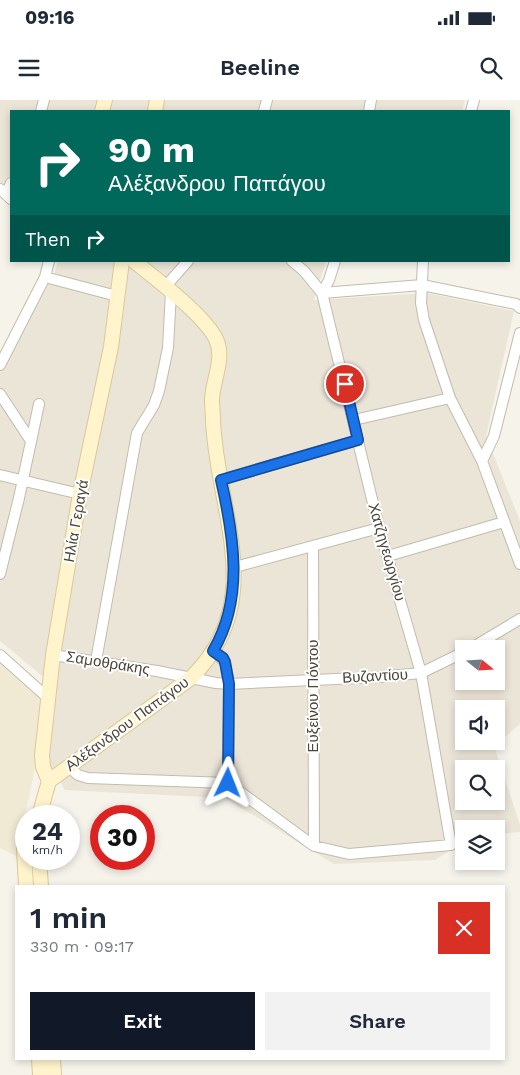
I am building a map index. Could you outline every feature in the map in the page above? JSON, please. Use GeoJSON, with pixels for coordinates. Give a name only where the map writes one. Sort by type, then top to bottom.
{"type":"FeatureCollection","features":[{"type":"Feature","properties":{"kind":"street"},"geometry":{"type":"LineString","coordinates":[[0,365],[45,277],[50,262]]}},
{"type":"Feature","properties":{"kind":"street","name":"Ηλία Γεραγά"},"geometry":{"type":"LineString","coordinates":[[49,781],[42,755],[54,655],[80,494],[111,347],[122,262]]}},
{"type":"Feature","properties":{"kind":"street","name":"Αλέξανδρου Παπάγου"},"geometry":{"type":"LineString","coordinates":[[49,781],[191,678],[200,669],[223,633],[232,593],[235,567],[227,505],[214,438],[212,399],[220,349],[216,338],[189,307],[135,262]]}},
{"type":"Feature","properties":{"kind":"street"},"geometry":{"type":"LineString","coordinates":[[96,661],[137,433],[154,404],[168,348],[168,290],[187,262]]}},
{"type":"Feature","properties":{"kind":"street"},"geometry":{"type":"LineString","coordinates":[[293,262],[304,271],[322,293]]}},
{"type":"Feature","properties":{"kind":"street"},"geometry":{"type":"LineString","coordinates":[[322,293],[329,280],[334,262]]}},
{"type":"Feature","properties":{"kind":"street"},"geometry":{"type":"LineString","coordinates":[[422,262],[421,303],[424,320],[450,398],[482,461],[520,564]]}},
{"type":"Feature","properties":{"kind":"street"},"geometry":{"type":"LineString","coordinates":[[45,277],[117,296]]}},
{"type":"Feature","properties":{"kind":"street"},"geometry":{"type":"LineString","coordinates":[[322,293],[422,285],[516,304],[520,308]]}},
{"type":"Feature","properties":{"kind":"street","name":"Χατζηγεωργίου"},"geometry":{"type":"LineString","coordinates":[[314,846],[349,854],[451,846],[421,673],[379,528],[322,293]]}},
{"type":"Feature","properties":{"kind":"street"},"geometry":{"type":"LineString","coordinates":[[482,461],[494,436],[520,333]]}},
{"type":"Feature","properties":{"kind":"street"},"geometry":{"type":"LineString","coordinates":[[0,394],[31,441]]}},
{"type":"Feature","properties":{"kind":"street"},"geometry":{"type":"LineString","coordinates":[[354,420],[450,398]]}},
{"type":"Feature","properties":{"kind":"street"},"geometry":{"type":"LineString","coordinates":[[0,574],[39,404]]}},
{"type":"Feature","properties":{"kind":"street"},"geometry":{"type":"LineString","coordinates":[[221,480],[358,440]]}},
{"type":"Feature","properties":{"kind":"street"},"geometry":{"type":"LineString","coordinates":[[0,475],[80,494]]}},
{"type":"Feature","properties":{"kind":"street"},"geometry":{"type":"LineString","coordinates":[[388,556],[504,522]]}},
{"type":"Feature","properties":{"kind":"street"},"geometry":{"type":"LineString","coordinates":[[235,567],[379,528]]}},
{"type":"Feature","properties":{"kind":"street","name":"Ευξείνου Πόντου"},"geometry":{"type":"LineString","coordinates":[[314,546],[314,846]]}},
{"type":"Feature","properties":{"kind":"street"},"geometry":{"type":"LineString","coordinates":[[485,640],[520,619]]}},
{"type":"Feature","properties":{"kind":"street"},"geometry":{"type":"LineString","coordinates":[[213,651],[223,658],[225,662],[229,684],[228,783]]}},
{"type":"Feature","properties":{"kind":"street"},"geometry":{"type":"LineString","coordinates":[[0,655],[48,698]]}},
{"type":"Feature","properties":{"kind":"street","name":"Σαμοθράκης"},"geometry":{"type":"LineString","coordinates":[[54,655],[191,678]]}},
{"type":"Feature","properties":{"kind":"street","name":"Βυζαντίου"},"geometry":{"type":"LineString","coordinates":[[191,678],[229,684],[379,677],[421,673],[455,656]]}},
{"type":"Feature","properties":{"kind":"street"},"geometry":{"type":"LineString","coordinates":[[69,767],[78,775],[88,778],[228,783],[314,846]]}},
{"type":"Feature","properties":{"kind":"street"},"geometry":{"type":"LineString","coordinates":[[41,805],[49,781]]}},
{"type":"Feature","properties":{"kind":"street"},"geometry":{"type":"LineString","coordinates":[[25,870],[26,885]]}},
{"type":"Feature","properties":{"kind":"street"},"geometry":{"type":"LineString","coordinates":[[40,870],[41,885]]}},
{"type":"Feature","properties":{"kind":"street"},"geometry":{"type":"LineString","coordinates":[[39,1060],[40,1075]]}},
{"type":"Feature","properties":{"kind":"street"},"geometry":{"type":"LineString","coordinates":[[52,1060],[54,1075]]}},
{"type":"Feature","properties":{"kind":"shaded area"},"geometry":{"type":"Polygon","coordinates":[[[0,100],[465,100],[462,110],[10,110],[10,189],[0,182],[0,100]]]}},
{"type":"Feature","properties":{"kind":"shaded area"},"geometry":{"type":"Polygon","coordinates":[[[58,262],[326,262],[314,300],[427,293],[514,311],[486,436],[520,521],[520,724],[505,737],[505,700],[455,700],[455,750],[495,750],[499,760],[455,760],[455,810],[505,810],[505,779],[520,825],[520,832],[505,833],[505,820],[455,820],[455,848],[435,860],[334,864],[225,798],[65,790],[48,761],[57,688],[0,641],[0,372],[55,272],[58,262]]]}},
{"type":"Feature","properties":{"kind":"shaded area"},"geometry":{"type":"Polygon","coordinates":[[[0,661],[43,697],[34,773],[27,805],[15,805],[15,855],[0,848],[0,661]]]}},
{"type":"Feature","properties":{"kind":"route"},"geometry":{"type":"LineString","coordinates":[[228,783],[229,684],[225,662],[223,658],[213,651],[223,633],[228,617],[235,567],[227,505],[221,480],[358,440],[345,384]]}}]}
